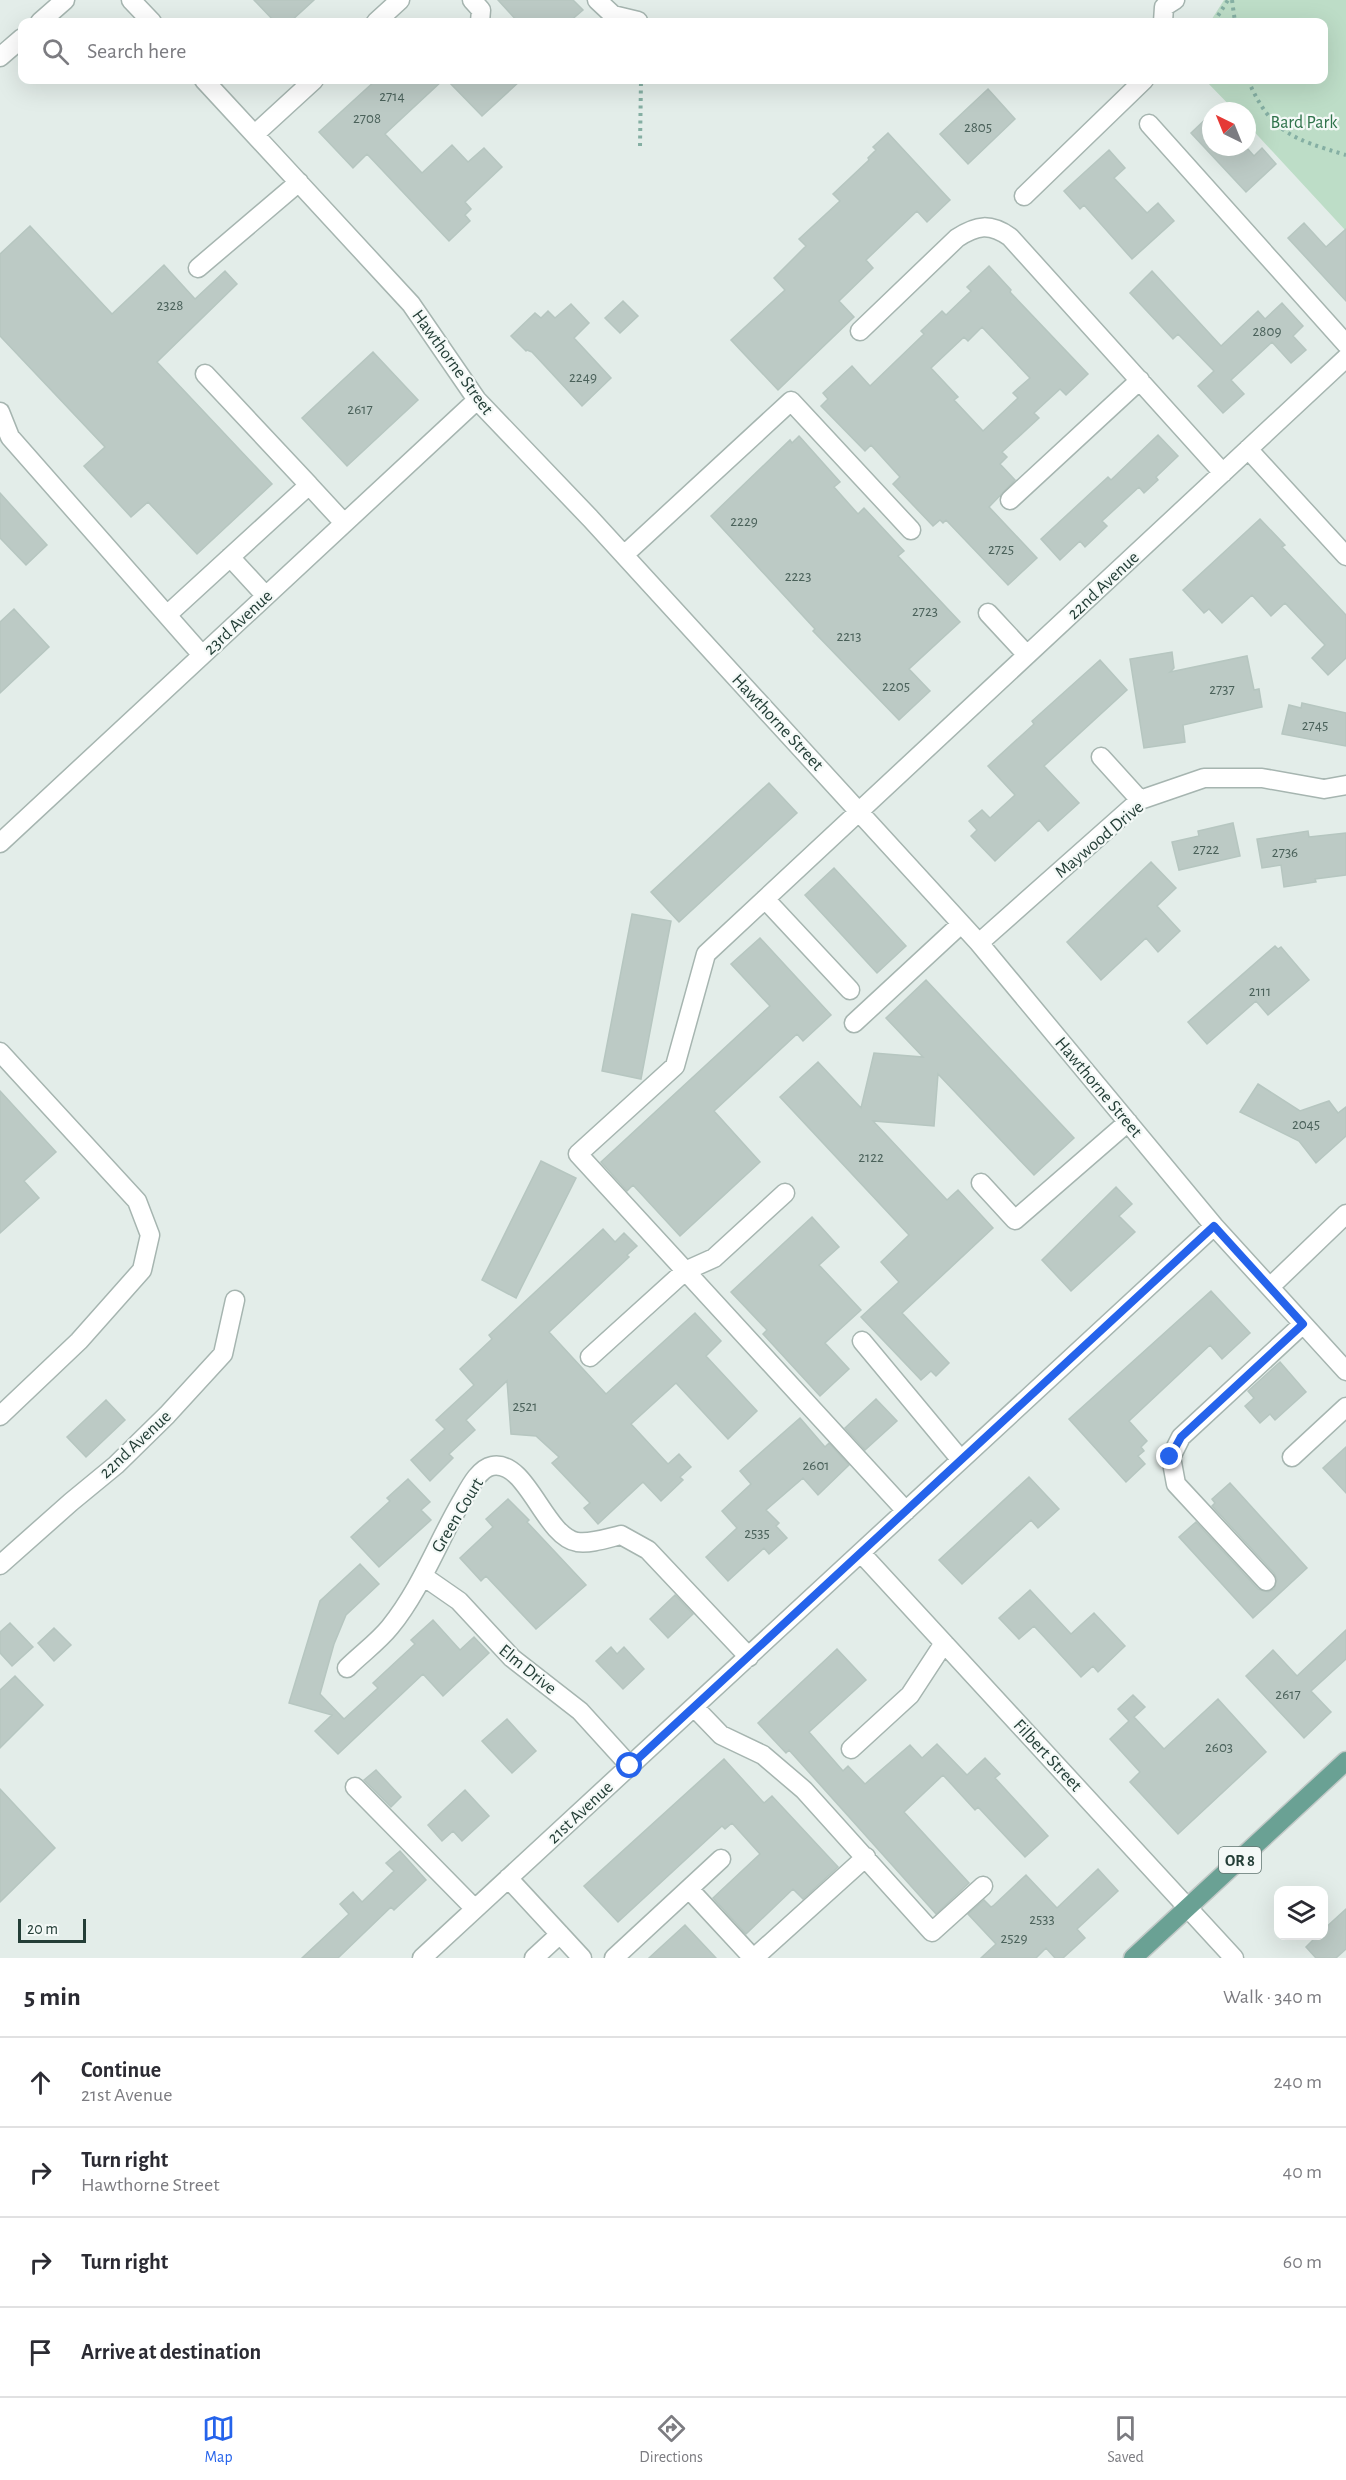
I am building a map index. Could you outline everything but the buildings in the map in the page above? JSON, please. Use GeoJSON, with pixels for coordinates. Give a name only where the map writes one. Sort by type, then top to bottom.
{"type":"FeatureCollection","features":[{"type":"Feature","properties":{"kind":"main road","name":"OR 8"},"geometry":{"type":"LineString","coordinates":[[1132,1958],[1346,1761]]}},
{"type":"Feature","properties":{"kind":"street"},"geometry":{"type":"LineString","coordinates":[[44,18],[65,0]]}},
{"type":"Feature","properties":{"kind":"street"},"geometry":{"type":"LineString","coordinates":[[131,0],[148,18]]}},
{"type":"Feature","properties":{"kind":"street"},"geometry":{"type":"LineString","coordinates":[[386,18],[400,0]]}},
{"type":"Feature","properties":{"kind":"street"},"geometry":{"type":"LineString","coordinates":[[472,0],[481,10],[480,18]]}},
{"type":"Feature","properties":{"kind":"street"},"geometry":{"type":"LineString","coordinates":[[597,0],[613,15],[626,18]]}},
{"type":"Feature","properties":{"kind":"street"},"geometry":{"type":"LineString","coordinates":[[0,57],[18,41]]}},
{"type":"Feature","properties":{"kind":"street","name":"Hawthorne Street"},"geometry":{"type":"LineString","coordinates":[[208,84],[411,304],[477,400],[624,555],[979,943],[1214,1226],[1346,1371]]}},
{"type":"Feature","properties":{"kind":"street"},"geometry":{"type":"LineString","coordinates":[[255,134],[310,84]]}},
{"type":"Feature","properties":{"kind":"street"},"geometry":{"type":"LineString","coordinates":[[1024,196],[1140,84]]}},
{"type":"Feature","properties":{"kind":"street"},"geometry":{"type":"LineString","coordinates":[[1149,124],[1346,344]]}},
{"type":"Feature","properties":{"kind":"street"},"geometry":{"type":"LineString","coordinates":[[198,268],[299,182]]}},
{"type":"Feature","properties":{"kind":"street"},"geometry":{"type":"LineString","coordinates":[[860,331],[957,238],[973,228],[997,228],[1010,237],[1223,472]]}},
{"type":"Feature","properties":{"kind":"street","name":"22nd Avenue"},"geometry":{"type":"LineString","coordinates":[[685,1271],[578,1154],[675,1066],[706,954],[1346,358]]}},
{"type":"Feature","properties":{"kind":"street"},"geometry":{"type":"LineString","coordinates":[[205,374],[344,524]]}},
{"type":"Feature","properties":{"kind":"street"},"geometry":{"type":"LineString","coordinates":[[1010,500],[1140,381]]}},
{"type":"Feature","properties":{"kind":"street","name":"23rd Avenue"},"geometry":{"type":"LineString","coordinates":[[0,843],[477,400]]}},
{"type":"Feature","properties":{"kind":"street"},"geometry":{"type":"LineString","coordinates":[[624,555],[791,401],[911,530]]}},
{"type":"Feature","properties":{"kind":"street"},"geometry":{"type":"LineString","coordinates":[[0,412],[10,437],[202,655]]}},
{"type":"Feature","properties":{"kind":"street"},"geometry":{"type":"LineString","coordinates":[[1248,449],[1346,556]]}},
{"type":"Feature","properties":{"kind":"street"},"geometry":{"type":"LineString","coordinates":[[167,615],[309,485]]}},
{"type":"Feature","properties":{"kind":"street"},"geometry":{"type":"LineString","coordinates":[[230,557],[266,596]]}},
{"type":"Feature","properties":{"kind":"street"},"geometry":{"type":"LineString","coordinates":[[988,613],[1027,655]]}},
{"type":"Feature","properties":{"kind":"street"},"geometry":{"type":"LineString","coordinates":[[1101,757],[1140,800]]}},
{"type":"Feature","properties":{"kind":"street","name":"Maywood Drive"},"geometry":{"type":"LineString","coordinates":[[979,943],[1140,800],[1204,778],[1262,778],[1324,789],[1346,785]]}},
{"type":"Feature","properties":{"kind":"street"},"geometry":{"type":"LineString","coordinates":[[765,899],[850,990]]}},
{"type":"Feature","properties":{"kind":"street"},"geometry":{"type":"LineString","coordinates":[[854,1023],[961,924]]}},
{"type":"Feature","properties":{"kind":"street"},"geometry":{"type":"LineString","coordinates":[[0,1052],[137,1201],[150,1235],[142,1270],[79,1341],[0,1416]]}},
{"type":"Feature","properties":{"kind":"street"},"geometry":{"type":"LineString","coordinates":[[981,1183],[1015,1220],[1128,1122]]}},
{"type":"Feature","properties":{"kind":"street"},"geometry":{"type":"LineString","coordinates":[[590,1357],[685,1271],[714,1258],[785,1193]]}},
{"type":"Feature","properties":{"kind":"street"},"geometry":{"type":"LineString","coordinates":[[1270,1287],[1346,1214]]}},
{"type":"Feature","properties":{"kind":"street","name":"21st Avenue"},"geometry":{"type":"LineString","coordinates":[[422,1958],[1214,1226]]}},
{"type":"Feature","properties":{"kind":"street"},"geometry":{"type":"LineString","coordinates":[[685,1271],[906,1511]]}},
{"type":"Feature","properties":{"kind":"street","name":"22nd Avenue"},"geometry":{"type":"LineString","coordinates":[[0,1565],[116,1465],[167,1415],[223,1354],[235,1300]]}},
{"type":"Feature","properties":{"kind":"street"},"geometry":{"type":"LineString","coordinates":[[1266,1581],[1176,1484],[1170,1457],[1181,1437],[1303,1324]]}},
{"type":"Feature","properties":{"kind":"street"},"geometry":{"type":"LineString","coordinates":[[862,1341],[961,1460]]}},
{"type":"Feature","properties":{"kind":"street"},"geometry":{"type":"LineString","coordinates":[[1292,1457],[1346,1407]]}},
{"type":"Feature","properties":{"kind":"street","name":"Green Court"},"geometry":{"type":"LineString","coordinates":[[347,1668],[390,1627],[423,1576],[472,1485],[486,1469],[494,1466],[509,1470],[521,1481],[559,1531],[568,1539],[587,1543],[621,1535],[648,1550],[749,1657]]}},
{"type":"Feature","properties":{"kind":"street","name":"Filbert Street"},"geometry":{"type":"LineString","coordinates":[[861,1553],[1234,1958]]}},
{"type":"Feature","properties":{"kind":"street","name":"Elm Drive"},"geometry":{"type":"LineString","coordinates":[[423,1576],[459,1602],[512,1658],[580,1711],[630,1766]]}},
{"type":"Feature","properties":{"kind":"street"},"geometry":{"type":"LineString","coordinates":[[851,1749],[910,1695],[944,1643]]}},
{"type":"Feature","properties":{"kind":"street"},"geometry":{"type":"LineString","coordinates":[[694,1707],[721,1735],[763,1755],[782,1769],[837,1824],[932,1932],[983,1886]]}},
{"type":"Feature","properties":{"kind":"street"},"geometry":{"type":"LineString","coordinates":[[355,1787],[475,1909]]}},
{"type":"Feature","properties":{"kind":"street"},"geometry":{"type":"LineString","coordinates":[[689,1889],[754,1958],[866,1857]]}},
{"type":"Feature","properties":{"kind":"street"},"geometry":{"type":"LineString","coordinates":[[614,1958],[721,1859]]}},
{"type":"Feature","properties":{"kind":"street"},"geometry":{"type":"LineString","coordinates":[[508,1878],[582,1958]]}},
{"type":"Feature","properties":{"kind":"street"},"geometry":{"type":"LineString","coordinates":[[534,1958],[560,1934]]}},
{"type":"Feature","properties":{"kind":"path"},"geometry":{"type":"LineString","coordinates":[[1217,18],[1230,0]]}},
{"type":"Feature","properties":{"kind":"path"},"geometry":{"type":"LineString","coordinates":[[1230,0],[1234,18]]}},
{"type":"Feature","properties":{"kind":"path"},"geometry":{"type":"LineString","coordinates":[[640,146],[641,84]]}},
{"type":"Feature","properties":{"kind":"path"},"geometry":{"type":"LineString","coordinates":[[1250,84],[1265,113],[1278,127],[1317,146],[1346,155]]}},
{"type":"Feature","properties":{"kind":"green space","name":"Bard Park"},"geometry":{"type":"Polygon","coordinates":[[[1224,0],[1346,0],[1346,231],[1256,134],[1256,102],[1226,102],[1209,84],[1328,84],[1328,18],[1213,18],[1224,0]]]}},
{"type":"Feature","properties":{"kind":"route"},"geometry":{"type":"LineString","coordinates":[[630,1766],[1214,1226],[1303,1324],[1181,1437],[1170,1457]]}}]}
